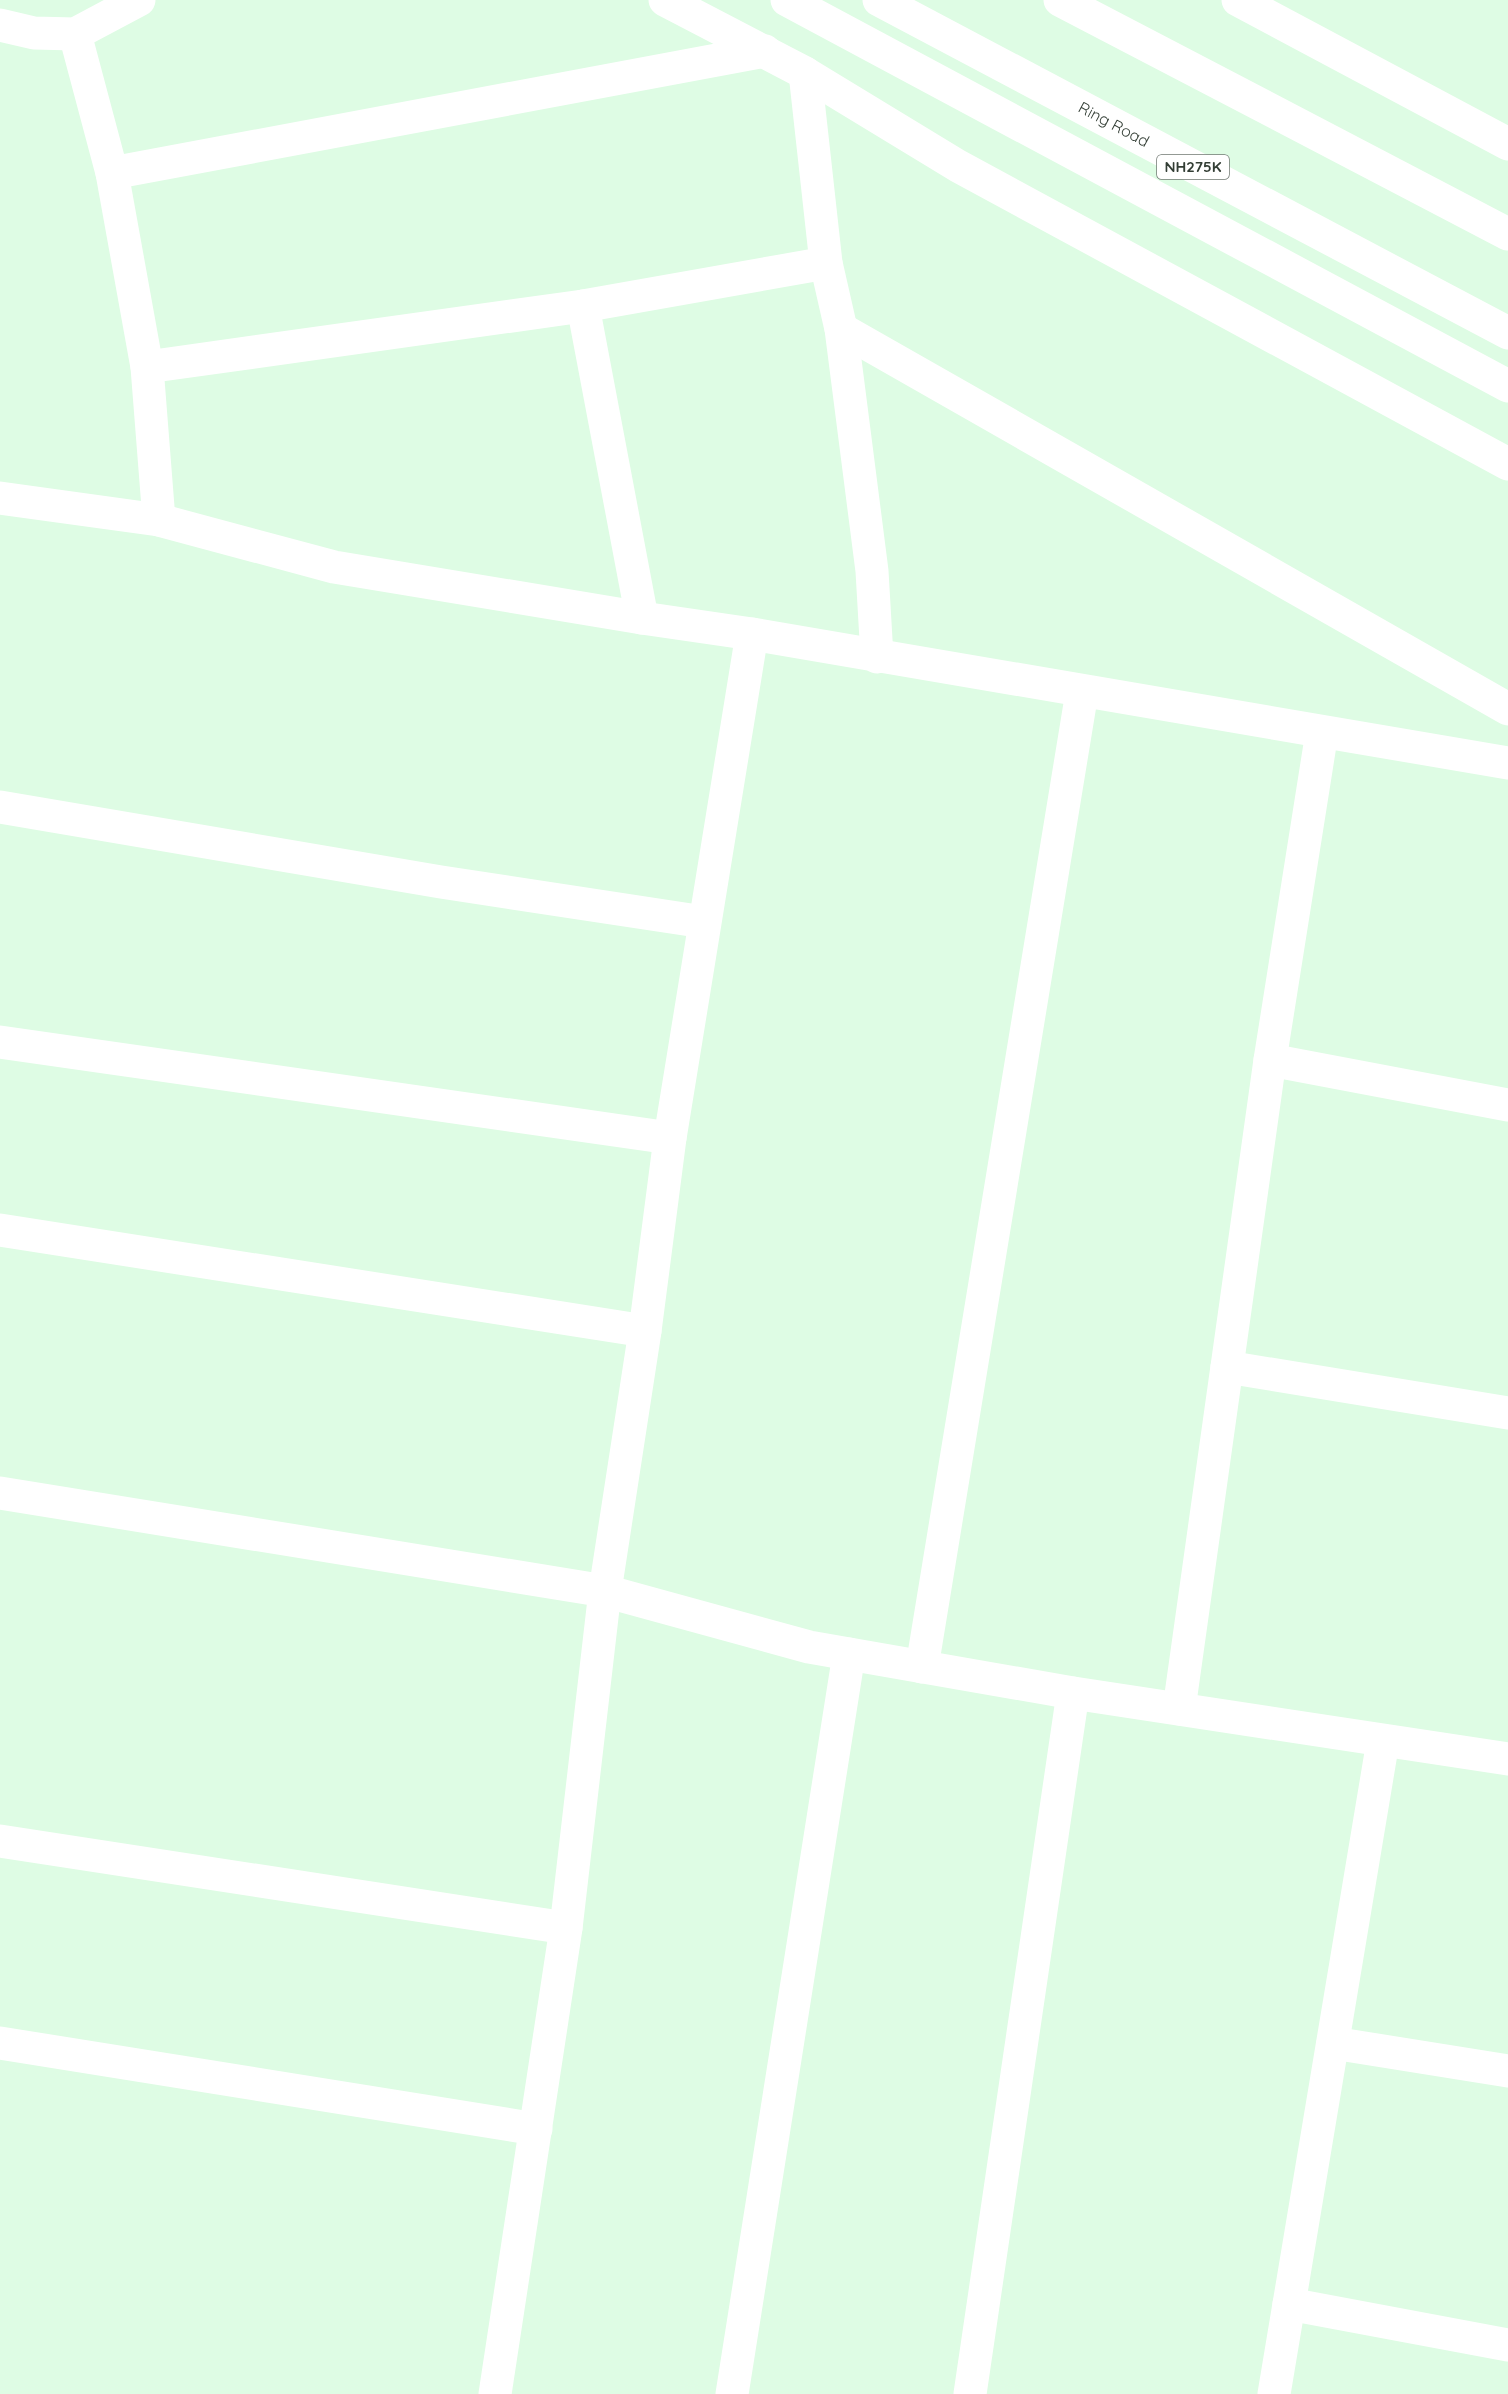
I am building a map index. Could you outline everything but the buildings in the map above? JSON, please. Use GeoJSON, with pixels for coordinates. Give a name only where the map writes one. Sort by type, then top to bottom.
{"type":"FeatureCollection","features":[{"type":"Feature","properties":{"kind":"main road"},"geometry":{"type":"LineString","coordinates":[[0,25],[34,33],[75,34],[139,0]]}},
{"type":"Feature","properties":{"kind":"main road"},"geometry":{"type":"LineString","coordinates":[[665,0],[805,73],[958,166],[1508,464]]}},
{"type":"Feature","properties":{"kind":"main road"},"geometry":{"type":"LineString","coordinates":[[787,0],[1508,386]]}},
{"type":"Feature","properties":{"kind":"main road","name":"Ring Road"},"geometry":{"type":"LineString","coordinates":[[879,0],[1508,333]]}},
{"type":"Feature","properties":{"kind":"main road"},"geometry":{"type":"LineString","coordinates":[[1060,0],[1508,234]]}},
{"type":"Feature","properties":{"kind":"main road"},"geometry":{"type":"LineString","coordinates":[[1238,0],[1508,144]]}},
{"type":"Feature","properties":{"kind":"main road"},"geometry":{"type":"LineString","coordinates":[[75,34],[112,173],[147,367],[159,520]]}},
{"type":"Feature","properties":{"kind":"main road"},"geometry":{"type":"LineString","coordinates":[[112,173],[765,51]]}},
{"type":"Feature","properties":{"kind":"main road"},"geometry":{"type":"LineString","coordinates":[[805,73],[826,263],[841,329],[872,571],[877,657]]}},
{"type":"Feature","properties":{"kind":"main road"},"geometry":{"type":"LineString","coordinates":[[147,367],[583,306],[826,263]]}},
{"type":"Feature","properties":{"kind":"main road"},"geometry":{"type":"LineString","coordinates":[[583,306],[642,618]]}},
{"type":"Feature","properties":{"kind":"main road"},"geometry":{"type":"LineString","coordinates":[[841,329],[1508,709]]}},
{"type":"Feature","properties":{"kind":"main road"},"geometry":{"type":"LineString","coordinates":[[0,498],[159,520],[334,567],[752,634],[1508,763]]}},
{"type":"Feature","properties":{"kind":"main road"},"geometry":{"type":"LineString","coordinates":[[495,2394],[566,1929],[605,1591],[645,1331],[670,1138],[752,634]]}},
{"type":"Feature","properties":{"kind":"main road"},"geometry":{"type":"LineString","coordinates":[[922,1667],[1082,692]]}},
{"type":"Feature","properties":{"kind":"main road"},"geometry":{"type":"LineString","coordinates":[[1179,1709],[1270,1060],[1322,732]]}},
{"type":"Feature","properties":{"kind":"main road"},"geometry":{"type":"LineString","coordinates":[[0,807],[441,882],[704,922]]}},
{"type":"Feature","properties":{"kind":"main road"},"geometry":{"type":"LineString","coordinates":[[0,1042],[670,1138]]}},
{"type":"Feature","properties":{"kind":"main road"},"geometry":{"type":"LineString","coordinates":[[1270,1060],[1508,1105]]}},
{"type":"Feature","properties":{"kind":"main road"},"geometry":{"type":"LineString","coordinates":[[0,1230],[645,1331]]}},
{"type":"Feature","properties":{"kind":"main road"},"geometry":{"type":"LineString","coordinates":[[1227,1367],[1508,1413]]}},
{"type":"Feature","properties":{"kind":"main road"},"geometry":{"type":"LineString","coordinates":[[0,1493],[605,1591],[809,1647],[922,1667],[1073,1693],[1508,1759]]}},
{"type":"Feature","properties":{"kind":"main road"},"geometry":{"type":"LineString","coordinates":[[732,2394],[849,1654]]}},
{"type":"Feature","properties":{"kind":"main road"},"geometry":{"type":"LineString","coordinates":[[970,2394],[1073,1693]]}},
{"type":"Feature","properties":{"kind":"main road"},"geometry":{"type":"LineString","coordinates":[[1274,2394],[1383,1741]]}},
{"type":"Feature","properties":{"kind":"main road"},"geometry":{"type":"LineString","coordinates":[[0,1841],[566,1929]]}},
{"type":"Feature","properties":{"kind":"main road"},"geometry":{"type":"LineString","coordinates":[[0,2043],[536,2129]]}},
{"type":"Feature","properties":{"kind":"main road"},"geometry":{"type":"LineString","coordinates":[[1333,2043],[1508,2072]]}},
{"type":"Feature","properties":{"kind":"main road"},"geometry":{"type":"LineString","coordinates":[[1289,2304],[1508,2345]]}}]}
